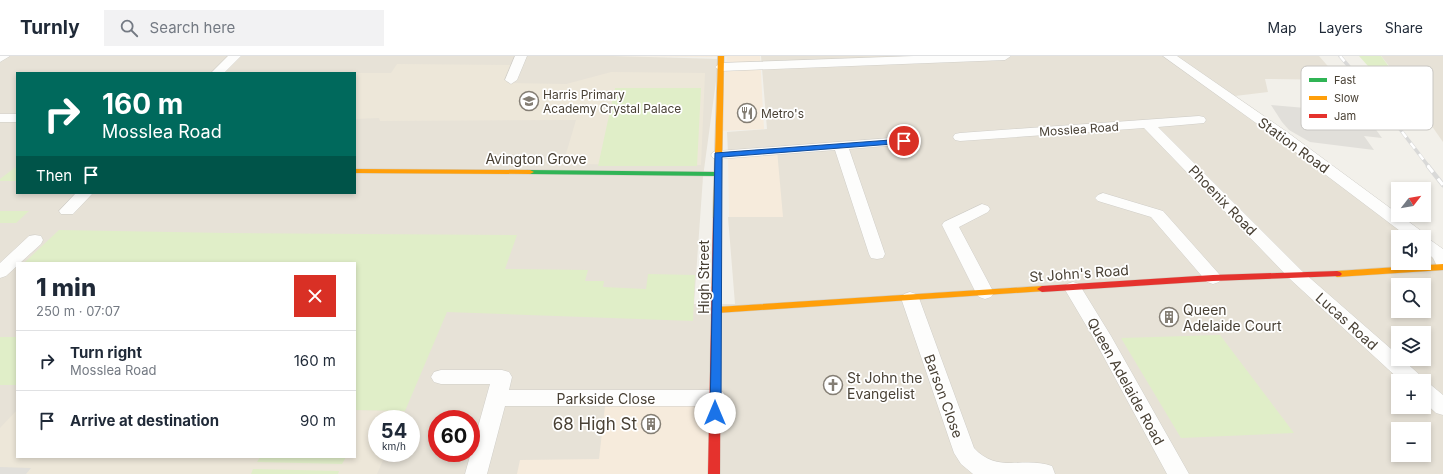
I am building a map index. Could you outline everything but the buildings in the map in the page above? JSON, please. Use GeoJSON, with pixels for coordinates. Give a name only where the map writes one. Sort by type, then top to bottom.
{"type":"FeatureCollection","features":[{"type":"Feature","properties":{"kind":"street"},"geometry":{"type":"LineString","coordinates":[[0,58],[4,56]]}},
{"type":"Feature","properties":{"kind":"street"},"geometry":{"type":"LineString","coordinates":[[218,72],[235,56]]}},
{"type":"Feature","properties":{"kind":"street"},"geometry":{"type":"LineString","coordinates":[[511,80],[521,56]]}},
{"type":"Feature","properties":{"kind":"street"},"geometry":{"type":"LineString","coordinates":[[721,62],[1005,56]]}},
{"type":"Feature","properties":{"kind":"street","name":"Station Road"},"geometry":{"type":"LineString","coordinates":[[1169,56],[1293,144],[1409,230]]}},
{"type":"Feature","properties":{"kind":"street","name":"High Street"},"geometry":{"type":"LineString","coordinates":[[714,474],[717,310],[717,174],[721,62]]}},
{"type":"Feature","properties":{"kind":"street"},"geometry":{"type":"LineString","coordinates":[[0,118],[16,118]]}},
{"type":"Feature","properties":{"kind":"street","name":"Mosslea Road"},"geometry":{"type":"LineString","coordinates":[[960,137],[1149,125],[1199,120]]}},
{"type":"Feature","properties":{"kind":"street","name":"Phoenix Road"},"geometry":{"type":"LineString","coordinates":[[1149,125],[1297,276]]}},
{"type":"Feature","properties":{"kind":"street"},"geometry":{"type":"LineString","coordinates":[[718,155],[841,147],[904,141]]}},
{"type":"Feature","properties":{"kind":"street"},"geometry":{"type":"LineString","coordinates":[[841,147],[877,254]]}},
{"type":"Feature","properties":{"kind":"street","name":"Avington Grove"},"geometry":{"type":"LineString","coordinates":[[356,171],[717,174]]}},
{"type":"Feature","properties":{"kind":"street"},"geometry":{"type":"LineString","coordinates":[[66,211],[84,194]]}},
{"type":"Feature","properties":{"kind":"street"},"geometry":{"type":"LineString","coordinates":[[1103,198],[1157,214],[1213,278]]}},
{"type":"Feature","properties":{"kind":"street"},"geometry":{"type":"LineString","coordinates":[[982,209],[950,225],[985,293]]}},
{"type":"Feature","properties":{"kind":"street"},"geometry":{"type":"LineString","coordinates":[[0,272],[35,240]]}},
{"type":"Feature","properties":{"kind":"street"},"geometry":{"type":"LineString","coordinates":[[1431,248],[1440,255],[1443,262]]}},
{"type":"Feature","properties":{"kind":"street","name":"St John's Road"},"geometry":{"type":"LineString","coordinates":[[717,310],[1213,278],[1297,276],[1443,267]]}},
{"type":"Feature","properties":{"kind":"street","name":"Lucas Road"},"geometry":{"type":"LineString","coordinates":[[1297,276],[1406,374]]}},
{"type":"Feature","properties":{"kind":"street","name":"Queen Adelaide Road"},"geometry":{"type":"LineString","coordinates":[[1074,288],[1178,474]]}},
{"type":"Feature","properties":{"kind":"street","name":"Barson Close"},"geometry":{"type":"LineString","coordinates":[[910,298],[965,453],[971,461],[980,467],[1000,474]]}},
{"type":"Feature","properties":{"kind":"street"},"geometry":{"type":"LineString","coordinates":[[441,377],[502,376],[476,474]]}},
{"type":"Feature","properties":{"kind":"street"},"geometry":{"type":"LineString","coordinates":[[1431,396],[1443,407]]}},
{"type":"Feature","properties":{"kind":"street","name":"Parkside Close"},"geometry":{"type":"LineString","coordinates":[[496,398],[716,398]]}},
{"type":"Feature","properties":{"kind":"street"},"geometry":{"type":"LineString","coordinates":[[1006,474],[1044,473]]}},
{"type":"Feature","properties":{"kind":"shaded area"},"geometry":{"type":"Polygon","coordinates":[[[0,56],[613,56],[719,59],[703,177],[694,304],[735,304],[728,217],[783,217],[728,153],[727,132],[767,129],[761,56],[1319,56],[1328,66],[1301,66],[1301,79],[1265,79],[1268,92],[1235,96],[1391,214],[1391,222],[1401,222],[1412,230],[1391,230],[1391,270],[1431,270],[1431,245],[1443,254],[1443,474],[0,474],[0,56]]]}},
{"type":"Feature","properties":{"kind":"shaded area"},"geometry":{"type":"Polygon","coordinates":[[[618,56],[760,56],[764,129],[720,131],[727,57],[618,56]]]}},
{"type":"Feature","properties":{"kind":"shaded area"},"geometry":{"type":"Polygon","coordinates":[[[1381,56],[1443,56],[1443,142],[1433,128],[1433,66],[1389,66],[1381,56]]]}},
{"type":"Feature","properties":{"kind":"shaded area","name":"Harris Primary Academy Crystal Palace"},"geometry":{"type":"Polygon","coordinates":[[[397,64],[515,65],[507,83],[566,84],[611,72],[705,73],[701,165],[563,164],[576,120],[380,121],[379,118],[356,119],[356,73],[391,73],[397,64]]]}},
{"type":"Feature","properties":{"kind":"shaded area"},"geometry":{"type":"Polygon","coordinates":[[[1271,105],[1301,108],[1301,130],[1376,130],[1382,138],[1364,136],[1374,150],[1310,142],[1289,130],[1271,105]]]}},
{"type":"Feature","properties":{"kind":"shaded area"},"geometry":{"type":"Polygon","coordinates":[[[777,150],[783,217],[729,217],[728,153],[777,150]]]}},
{"type":"Feature","properties":{"kind":"shaded area"},"geometry":{"type":"Polygon","coordinates":[[[606,398],[716,398],[715,474],[517,474],[520,460],[599,459],[606,398]]]}},
{"type":"Feature","properties":{"kind":"shaded area"},"geometry":{"type":"Polygon","coordinates":[[[356,410],[368,410],[368,462],[382,462],[377,474],[0,474],[0,428],[16,411],[16,458],[356,458],[356,410]]]}},
{"type":"Feature","properties":{"kind":"shaded area"},"geometry":{"type":"Polygon","coordinates":[[[0,467],[31,468],[26,474],[0,474],[0,467]]]}},
{"type":"Feature","properties":{"kind":"green space"},"geometry":{"type":"Polygon","coordinates":[[[1359,56],[1381,56],[1388,66],[1368,66],[1359,56]]]}},
{"type":"Feature","properties":{"kind":"green space"},"geometry":{"type":"Polygon","coordinates":[[[615,88],[701,88],[697,166],[598,166],[615,88]]]}},
{"type":"Feature","properties":{"kind":"green space"},"geometry":{"type":"Polygon","coordinates":[[[16,167],[16,181],[0,181],[0,179],[16,167]]]}},
{"type":"Feature","properties":{"kind":"green space"},"geometry":{"type":"Polygon","coordinates":[[[0,211],[29,211],[16,223],[0,223],[0,211]]]}},
{"type":"Feature","properties":{"kind":"green space"},"geometry":{"type":"Polygon","coordinates":[[[59,230],[517,235],[505,269],[588,270],[585,281],[604,281],[603,287],[646,289],[648,274],[695,275],[693,321],[447,312],[405,410],[356,410],[356,262],[25,262],[59,230]]]}},
{"type":"Feature","properties":{"kind":"green space"},"geometry":{"type":"Polygon","coordinates":[[[1220,335],[1294,433],[1181,438],[1121,338],[1220,335]]]}},
{"type":"Feature","properties":{"kind":"green space"},"geometry":{"type":"Polygon","coordinates":[[[0,337],[16,337],[16,385],[0,385],[0,337]]]}},
{"type":"Feature","properties":{"kind":"green space"},"geometry":{"type":"Polygon","coordinates":[[[259,458],[345,458],[342,464],[257,462],[259,458]]]}},
{"type":"Feature","properties":{"kind":"green space"},"geometry":{"type":"Polygon","coordinates":[[[253,469],[339,471],[338,474],[251,474],[253,469]]]}},
{"type":"Feature","properties":{"kind":"railway"},"geometry":{"type":"LineString","coordinates":[[1340,56],[1349,66]]}},
{"type":"Feature","properties":{"kind":"railway"},"geometry":{"type":"LineString","coordinates":[[1401,130],[1429,167]]}},
{"type":"Feature","properties":{"kind":"railway"},"geometry":{"type":"LineString","coordinates":[[1428,166],[1443,185]]}},
{"type":"Feature","properties":{"kind":"traffic: fast"},"geometry":{"type":"LineString","coordinates":[[530,172],[717,174]]}},
{"type":"Feature","properties":{"kind":"traffic: slow"},"geometry":{"type":"LineString","coordinates":[[717,218],[721,56]]}},
{"type":"Feature","properties":{"kind":"traffic: slow"},"geometry":{"type":"LineString","coordinates":[[356,171],[530,172]]}},
{"type":"Feature","properties":{"kind":"traffic: slow"},"geometry":{"type":"LineString","coordinates":[[1337,274],[1443,267]]}},
{"type":"Feature","properties":{"kind":"traffic: slow"},"geometry":{"type":"LineString","coordinates":[[717,310],[1042,289]]}},
{"type":"Feature","properties":{"kind":"traffic: jam"},"geometry":{"type":"LineString","coordinates":[[714,474],[717,218]]}},
{"type":"Feature","properties":{"kind":"traffic: jam"},"geometry":{"type":"LineString","coordinates":[[1042,289],[1213,278],[1337,274]]}},
{"type":"Feature","properties":{"kind":"place","name":"Harris Primary Academy Crystal Palace"},"geometry":{"type":"Point","coordinates":[529,101]}},
{"type":"Feature","properties":{"kind":"place","name":"Metro's"},"geometry":{"type":"Point","coordinates":[747,113]}},
{"type":"Feature","properties":{"kind":"place","name":"Queen Adelaide Court"},"geometry":{"type":"Point","coordinates":[1169,317]}},
{"type":"Feature","properties":{"kind":"place","name":"St John the Evangelist"},"geometry":{"type":"Point","coordinates":[833,385]}},
{"type":"Feature","properties":{"kind":"place","name":"68 High St"},"geometry":{"type":"Point","coordinates":[651,424]}},
{"type":"Feature","properties":{"kind":"route"},"geometry":{"type":"LineString","coordinates":[[715,413],[718,155],[841,147],[904,141]]}}]}
